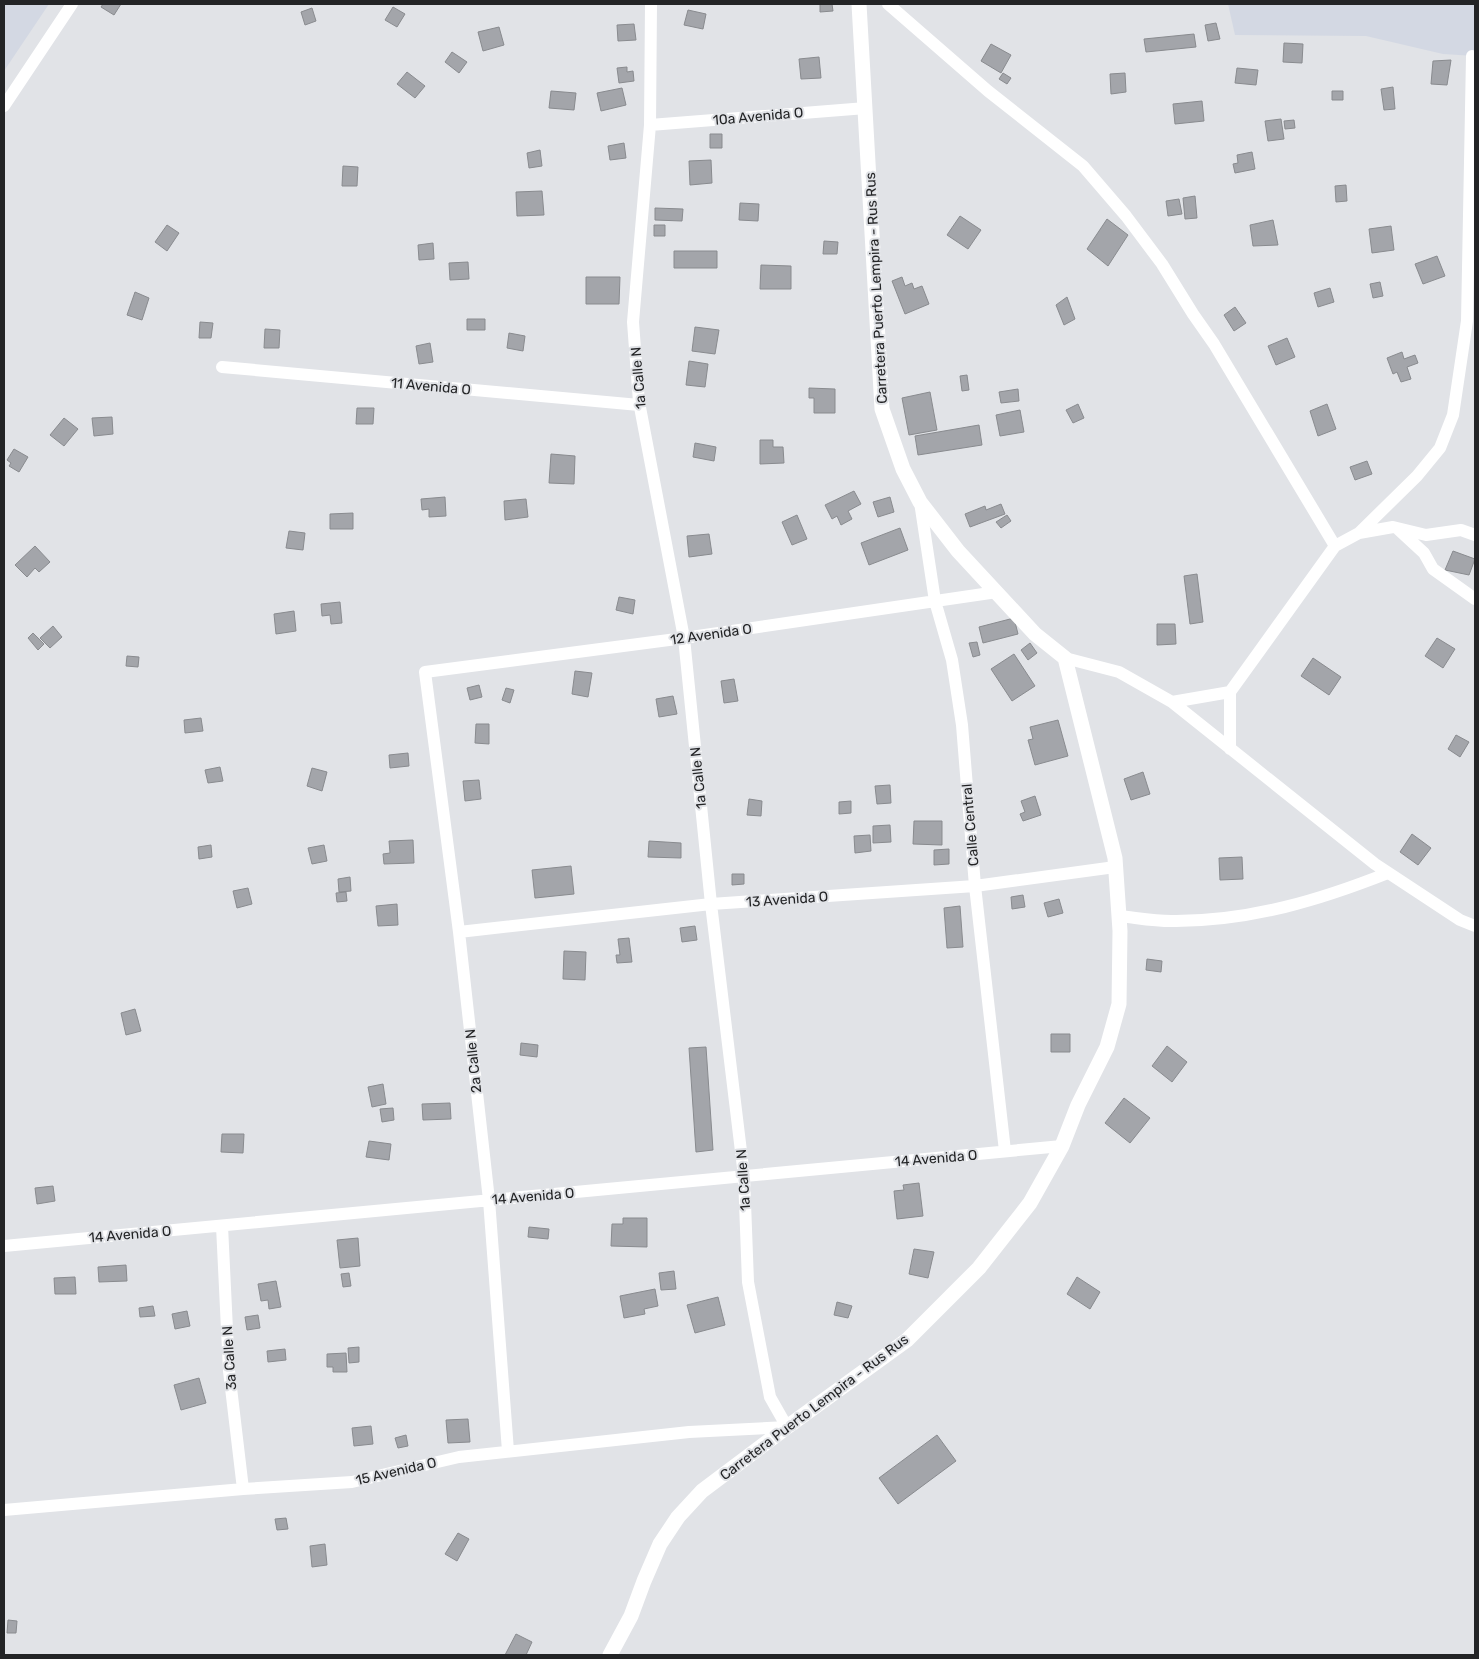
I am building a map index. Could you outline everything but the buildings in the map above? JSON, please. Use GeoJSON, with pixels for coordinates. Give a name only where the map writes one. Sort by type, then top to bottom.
{"type":"FeatureCollection","features":[{"type":"Feature","properties":{"kind":"street"},"geometry":{"type":"LineString","coordinates":[[4,106],[72,4]]}},
{"type":"Feature","properties":{"kind":"street","name":"1a Calle N"},"geometry":{"type":"LineString","coordinates":[[651,4],[650,125],[633,322],[640,405],[684,638],[711,904],[744,1176],[748,1282],[770,1397],[787,1427]]}},
{"type":"Feature","properties":{"kind":"street","name":"Carretera Puerto Lempira - Rus Rus"},"geometry":{"type":"LineString","coordinates":[[610,1655],[631,1616],[660,1544],[678,1517],[702,1491],[907,1340],[980,1268],[1030,1203],[1062,1146],[1078,1105],[1107,1047],[1119,1004],[1119,916],[1115,858],[1065,658],[1035,634],[958,551],[920,502],[903,469],[882,409],[859,4]]}},
{"type":"Feature","properties":{"kind":"street"},"geometry":{"type":"LineString","coordinates":[[888,4],[988,92],[1083,166],[1126,216],[1162,264],[1214,344],[1335,546]]}},
{"type":"Feature","properties":{"kind":"street"},"geometry":{"type":"LineString","coordinates":[[1230,749],[1230,692],[1335,546],[1359,533],[1417,476],[1440,448],[1453,415],[1467,321],[1472,56]]}},
{"type":"Feature","properties":{"kind":"street","name":"10a Avenida O"},"geometry":{"type":"LineString","coordinates":[[650,125],[866,108]]}},
{"type":"Feature","properties":{"kind":"street","name":"11 Avenida O"},"geometry":{"type":"LineString","coordinates":[[222,367],[640,405]]}},
{"type":"Feature","properties":{"kind":"street","name":"Calle Central"},"geometry":{"type":"LineString","coordinates":[[920,502],[935,601],[952,660],[960,716],[975,886],[1005,1151]]}},
{"type":"Feature","properties":{"kind":"street"},"geometry":{"type":"LineString","coordinates":[[1359,533],[1393,527],[1426,535],[1461,530],[1475,535]]}},
{"type":"Feature","properties":{"kind":"street"},"geometry":{"type":"LineString","coordinates":[[1398,529],[1424,554],[1433,569],[1475,599]]}},
{"type":"Feature","properties":{"kind":"street","name":"12 Avenida O"},"geometry":{"type":"LineString","coordinates":[[425,672],[684,638],[997,592]]}},
{"type":"Feature","properties":{"kind":"street"},"geometry":{"type":"LineString","coordinates":[[1065,658],[1119,672],[1172,702],[1375,864],[1460,920],[1475,926]]}},
{"type":"Feature","properties":{"kind":"street","name":"2a Calle N"},"geometry":{"type":"LineString","coordinates":[[425,672],[459,932],[489,1200],[508,1451]]}},
{"type":"Feature","properties":{"kind":"street"},"geometry":{"type":"LineString","coordinates":[[1172,702],[1230,692]]}},
{"type":"Feature","properties":{"kind":"street","name":"13 Avenida O"},"geometry":{"type":"LineString","coordinates":[[459,932],[711,904],[975,886],[1115,867]]}},
{"type":"Feature","properties":{"kind":"street"},"geometry":{"type":"LineString","coordinates":[[1119,916],[1175,922],[1243,916],[1272,911],[1345,890],[1388,873]]}},
{"type":"Feature","properties":{"kind":"street","name":"14 Avenida O"},"geometry":{"type":"LineString","coordinates":[[4,1246],[1062,1146]]}},
{"type":"Feature","properties":{"kind":"street","name":"3a Calle N"},"geometry":{"type":"LineString","coordinates":[[222,1226],[229,1371],[243,1489]]}},
{"type":"Feature","properties":{"kind":"street","name":"15 Avenida O"},"geometry":{"type":"LineString","coordinates":[[4,1510],[243,1489],[352,1482],[459,1457],[689,1432],[787,1427]]}},
{"type":"Feature","properties":{"kind":"shaded area"},"geometry":{"type":"Polygon","coordinates":[[[4,4],[49,4],[4,71],[4,4]]]}},
{"type":"Feature","properties":{"kind":"shaded area"},"geometry":{"type":"Polygon","coordinates":[[[1228,4],[1475,4],[1475,56],[1443,54],[1366,36],[1235,35],[1228,4]]]}}]}
